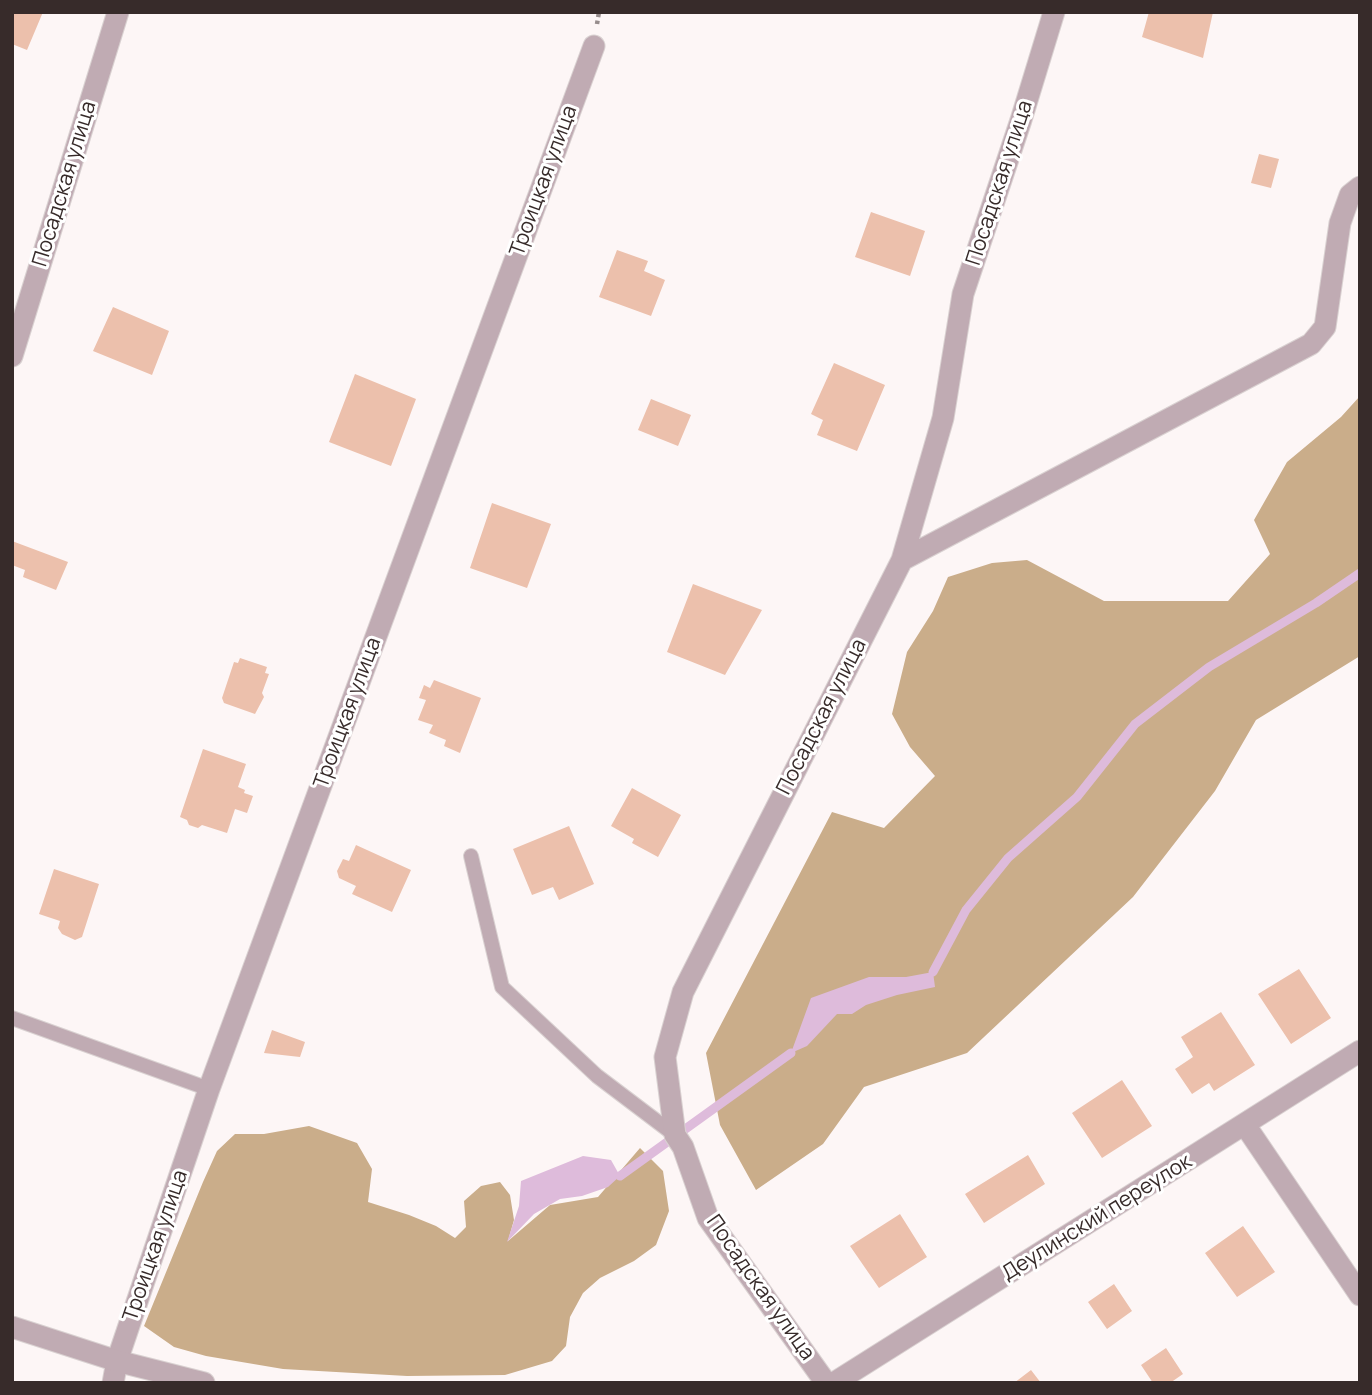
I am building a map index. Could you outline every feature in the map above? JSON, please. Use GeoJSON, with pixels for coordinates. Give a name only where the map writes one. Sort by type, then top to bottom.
{"type":"FeatureCollection","features":[{"type":"Feature","properties":{"kind":"street","name":"Посадская улица"},"geometry":{"type":"LineString","coordinates":[[12,356],[118,12]]}},
{"type":"Feature","properties":{"kind":"street","name":"Посадская улица"},"geometry":{"type":"LineString","coordinates":[[826,1383],[708,1218],[675,1135],[665,1057],[683,992],[902,560],[943,418],[963,294],[1054,12]]}},
{"type":"Feature","properties":{"kind":"street","name":"Троицкая улица"},"geometry":{"type":"LineString","coordinates":[[113,1383],[117,1361],[209,1089],[594,46]]}},
{"type":"Feature","properties":{"kind":"street"},"geometry":{"type":"LineString","coordinates":[[902,560],[1311,344],[1325,327],[1340,223],[1350,195],[1360,187]]}},
{"type":"Feature","properties":{"kind":"street","name":"Деулинский переулок"},"geometry":{"type":"LineString","coordinates":[[834,1383],[1360,1051]]}},
{"type":"Feature","properties":{"kind":"street"},"geometry":{"type":"LineString","coordinates":[[1245,1125],[1360,1295]]}},
{"type":"Feature","properties":{"kind":"street"},"geometry":{"type":"LineString","coordinates":[[12,1327],[117,1361],[204,1383]]}},
{"type":"Feature","properties":{"kind":"lane"},"geometry":{"type":"LineString","coordinates":[[471,856],[502,986],[597,1076],[675,1135]]}},
{"type":"Feature","properties":{"kind":"lane"},"geometry":{"type":"LineString","coordinates":[[12,1018],[209,1089]]}},
{"type":"Feature","properties":{"kind":"shaded area"},"geometry":{"type":"Polygon","coordinates":[[[1360,396],[1360,656],[1256,720],[1215,791],[1133,897],[967,1053],[864,1087],[823,1144],[756,1190],[720,1125],[706,1053],[832,812],[884,828],[935,776],[910,747],[892,714],[907,652],[933,611],[948,577],[992,563],[1027,560],[1104,601],[1228,601],[1270,554],[1254,520],[1287,462],[1341,417],[1360,396]]]}},
{"type":"Feature","properties":{"kind":"shaded area"},"geometry":{"type":"Polygon","coordinates":[[[933,972],[935,987],[866,1005],[852,1014],[837,1014],[807,1046],[791,1053],[811,998],[869,977],[906,977],[933,972]]]}},
{"type":"Feature","properties":{"kind":"shaded area"},"geometry":{"type":"Polygon","coordinates":[[[309,1126],[357,1143],[372,1169],[368,1202],[436,1226],[455,1238],[466,1227],[464,1201],[481,1186],[500,1182],[510,1195],[514,1220],[508,1241],[550,1205],[598,1197],[640,1148],[663,1171],[669,1211],[656,1245],[634,1261],[600,1278],[583,1293],[570,1317],[566,1346],[552,1361],[505,1375],[407,1376],[283,1369],[206,1356],[174,1347],[144,1326],[217,1151],[235,1134],[264,1134],[309,1126]]]}},
{"type":"Feature","properties":{"kind":"shaded area"},"geometry":{"type":"Polygon","coordinates":[[[583,1156],[611,1160],[620,1176],[608,1187],[582,1196],[560,1199],[534,1214],[507,1242],[519,1206],[521,1181],[583,1156]]]}},
{"type":"Feature","properties":{"kind":"building"},"geometry":{"type":"Polygon","coordinates":[[[12,12],[43,12],[27,50],[12,44],[12,12]]]}},
{"type":"Feature","properties":{"kind":"building"},"geometry":{"type":"Polygon","coordinates":[[[1149,12],[1213,12],[1203,58],[1142,37],[1149,12]]]}},
{"type":"Feature","properties":{"kind":"building"},"geometry":{"type":"Polygon","coordinates":[[[1259,154],[1279,159],[1271,188],[1251,183],[1259,154]]]}},
{"type":"Feature","properties":{"kind":"building"},"geometry":{"type":"Polygon","coordinates":[[[871,212],[925,231],[910,276],[855,257],[871,212]]]}},
{"type":"Feature","properties":{"kind":"building"},"geometry":{"type":"Polygon","coordinates":[[[617,250],[648,261],[644,271],[665,280],[651,316],[599,297],[617,250]]]}},
{"type":"Feature","properties":{"kind":"building"},"geometry":{"type":"Polygon","coordinates":[[[113,307],[169,331],[152,375],[93,351],[113,307]]]}},
{"type":"Feature","properties":{"kind":"building"},"geometry":{"type":"Polygon","coordinates":[[[834,363],[885,385],[857,451],[817,435],[823,420],[811,414],[834,363]]]}},
{"type":"Feature","properties":{"kind":"building"},"geometry":{"type":"Polygon","coordinates":[[[355,374],[416,399],[391,466],[329,442],[355,374]]]}},
{"type":"Feature","properties":{"kind":"building"},"geometry":{"type":"Polygon","coordinates":[[[651,399],[691,415],[678,446],[638,430],[651,399]]]}},
{"type":"Feature","properties":{"kind":"building"},"geometry":{"type":"Polygon","coordinates":[[[492,503],[551,524],[527,588],[470,568],[492,503]]]}},
{"type":"Feature","properties":{"kind":"building"},"geometry":{"type":"Polygon","coordinates":[[[12,541],[68,562],[56,590],[23,577],[25,570],[12,565],[12,541]]]}},
{"type":"Feature","properties":{"kind":"building"},"geometry":{"type":"Polygon","coordinates":[[[693,584],[762,610],[725,675],[667,652],[693,584]]]}},
{"type":"Feature","properties":{"kind":"building"},"geometry":{"type":"Polygon","coordinates":[[[240,658],[267,667],[265,673],[269,674],[262,693],[264,697],[255,714],[224,703],[222,698],[234,662],[238,663],[240,658]]]}},
{"type":"Feature","properties":{"kind":"building"},"geometry":{"type":"Polygon","coordinates":[[[434,680],[481,698],[460,753],[444,746],[446,740],[429,733],[433,725],[418,720],[426,700],[419,698],[424,685],[430,688],[434,680]]]}},
{"type":"Feature","properties":{"kind":"building"},"geometry":{"type":"Polygon","coordinates":[[[203,749],[246,764],[238,787],[253,796],[247,813],[235,809],[227,833],[202,825],[198,828],[189,825],[187,820],[180,817],[203,749]]]}},
{"type":"Feature","properties":{"kind":"building"},"geometry":{"type":"Polygon","coordinates":[[[632,788],[681,815],[658,857],[632,843],[634,839],[611,826],[632,788]]]}},
{"type":"Feature","properties":{"kind":"building"},"geometry":{"type":"Polygon","coordinates":[[[569,826],[594,884],[559,900],[553,887],[532,895],[513,849],[569,826]]]}},
{"type":"Feature","properties":{"kind":"building"},"geometry":{"type":"Polygon","coordinates":[[[356,845],[411,870],[392,912],[352,894],[356,886],[339,878],[337,871],[343,859],[349,861],[356,845]]]}},
{"type":"Feature","properties":{"kind":"building"},"geometry":{"type":"Polygon","coordinates":[[[54,869],[99,884],[82,937],[75,940],[62,934],[58,928],[60,921],[39,914],[54,869]]]}},
{"type":"Feature","properties":{"kind":"building"},"geometry":{"type":"Polygon","coordinates":[[[1299,969],[1331,1018],[1291,1044],[1258,994],[1299,969]]]}},
{"type":"Feature","properties":{"kind":"building"},"geometry":{"type":"Polygon","coordinates":[[[1221,1012],[1255,1065],[1214,1091],[1209,1083],[1192,1094],[1175,1069],[1193,1057],[1181,1037],[1221,1012]]]}},
{"type":"Feature","properties":{"kind":"building"},"geometry":{"type":"Polygon","coordinates":[[[272,1030],[305,1042],[300,1057],[264,1053],[272,1030]]]}},
{"type":"Feature","properties":{"kind":"building"},"geometry":{"type":"Polygon","coordinates":[[[1122,1080],[1152,1126],[1102,1158],[1072,1113],[1122,1080]]]}},
{"type":"Feature","properties":{"kind":"building"},"geometry":{"type":"Polygon","coordinates":[[[1028,1155],[1045,1184],[984,1223],[965,1194],[1028,1155]]]}},
{"type":"Feature","properties":{"kind":"building"},"geometry":{"type":"Polygon","coordinates":[[[900,1214],[927,1257],[879,1288],[850,1246],[900,1214]]]}},
{"type":"Feature","properties":{"kind":"building"},"geometry":{"type":"Polygon","coordinates":[[[1243,1226],[1275,1272],[1237,1297],[1205,1253],[1243,1226]]]}},
{"type":"Feature","properties":{"kind":"building"},"geometry":{"type":"Polygon","coordinates":[[[1114,1284],[1132,1311],[1107,1329],[1088,1302],[1114,1284]]]}},
{"type":"Feature","properties":{"kind":"building"},"geometry":{"type":"Polygon","coordinates":[[[1166,1348],[1183,1374],[1170,1383],[1153,1383],[1141,1365],[1166,1348]]]}},
{"type":"Feature","properties":{"kind":"building"},"geometry":{"type":"Polygon","coordinates":[[[1031,1370],[1041,1383],[1014,1383],[1031,1370]]]}},
{"type":"Feature","properties":{"kind":"waterway"},"geometry":{"type":"LineString","coordinates":[[933,972],[966,910],[1008,858],[1077,797],[1135,724],[1209,667],[1316,603],[1360,573]]}},
{"type":"Feature","properties":{"kind":"waterway"},"geometry":{"type":"LineString","coordinates":[[620,1176],[791,1053]]}}]}
